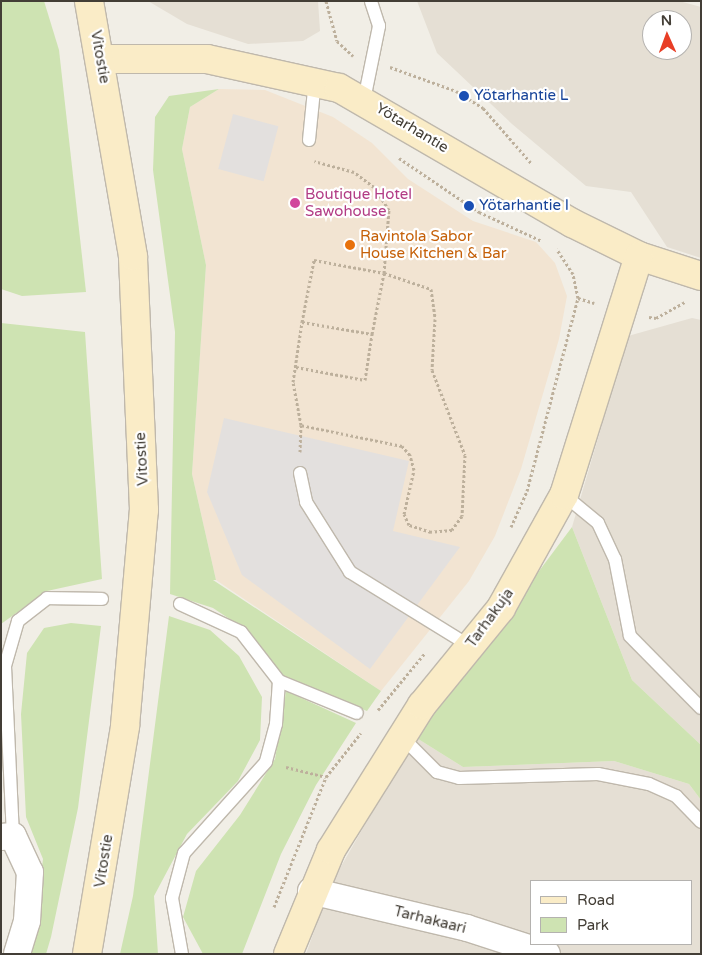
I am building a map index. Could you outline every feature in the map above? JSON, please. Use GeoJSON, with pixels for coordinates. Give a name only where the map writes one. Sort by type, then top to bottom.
{"type":"FeatureCollection","features":[{"type":"Feature","properties":{"kind":"street","name":"Vitostie"},"geometry":{"type":"LineString","coordinates":[[87,954],[95,917],[125,726],[144,510],[133,256],[101,59],[89,1]]}},
{"type":"Feature","properties":{"kind":"street","name":"Yötarhantie"},"geometry":{"type":"LineString","coordinates":[[101,59],[207,59],[315,80],[364,100],[572,223],[639,256],[701,276]]}},
{"type":"Feature","properties":{"kind":"street","name":"Tarhakuja"},"geometry":{"type":"LineString","coordinates":[[288,954],[311,891],[331,850],[422,705],[501,608],[564,495],[639,256]]}},
{"type":"Feature","properties":{"kind":"street"},"geometry":{"type":"LineString","coordinates":[[7,836],[30,872],[27,921],[17,954]]}},
{"type":"Feature","properties":{"kind":"street","name":"Tarhakaari"},"geometry":{"type":"LineString","coordinates":[[311,891],[467,928],[547,954]]}},
{"type":"Feature","properties":{"kind":"street","name":"Vitostie"},"geometry":{"type":"LineString","coordinates":[[79,954],[95,917]]}},
{"type":"Feature","properties":{"kind":"lane"},"geometry":{"type":"LineString","coordinates":[[364,100],[374,62],[379,26],[371,1]]}},
{"type":"Feature","properties":{"kind":"lane"},"geometry":{"type":"LineString","coordinates":[[309,140],[315,80]]}},
{"type":"Feature","properties":{"kind":"lane"},"geometry":{"type":"LineString","coordinates":[[300,473],[306,502],[350,572],[443,633],[470,646]]}},
{"type":"Feature","properties":{"kind":"lane"},"geometry":{"type":"LineString","coordinates":[[564,495],[598,523],[615,559],[630,636],[701,708]]}},
{"type":"Feature","properties":{"kind":"lane"},"geometry":{"type":"LineString","coordinates":[[7,836],[5,666],[18,621],[47,598],[102,599]]}},
{"type":"Feature","properties":{"kind":"lane"},"geometry":{"type":"LineString","coordinates":[[180,604],[241,632],[279,681],[357,713]]}},
{"type":"Feature","properties":{"kind":"lane"},"geometry":{"type":"LineString","coordinates":[[182,954],[172,898],[184,853],[266,762],[276,724],[279,681]]}},
{"type":"Feature","properties":{"kind":"lane"},"geometry":{"type":"LineString","coordinates":[[411,746],[437,772],[459,778],[598,774],[649,784],[676,796],[701,822]]}},
{"type":"Feature","properties":{"kind":"path"},"geometry":{"type":"LineString","coordinates":[[326,1],[337,41],[347,54],[456,91],[483,108],[538,170]]}},
{"type":"Feature","properties":{"kind":"path"},"geometry":{"type":"LineString","coordinates":[[296,367],[365,380],[384,273],[390,210],[374,187],[354,172],[319,164],[306,156],[309,140]]}},
{"type":"Feature","properties":{"kind":"path"},"geometry":{"type":"LineString","coordinates":[[507,536],[527,491],[578,298],[573,274],[556,248],[572,223]]}},
{"type":"Feature","properties":{"kind":"path"},"geometry":{"type":"LineString","coordinates":[[300,473],[301,425],[293,382],[314,260],[384,273],[430,289],[435,318],[432,370],[465,455],[462,516],[452,530],[431,532],[409,525],[404,514],[414,470],[410,455],[402,446],[301,425]]}},
{"type":"Feature","properties":{"kind":"path"},"geometry":{"type":"LineString","coordinates":[[302,322],[372,334]]}},
{"type":"Feature","properties":{"kind":"path"},"geometry":{"type":"LineString","coordinates":[[373,716],[443,633]]}},
{"type":"Feature","properties":{"kind":"path"},"geometry":{"type":"LineString","coordinates":[[272,915],[326,777],[368,724]]}},
{"type":"Feature","properties":{"kind":"path"},"geometry":{"type":"LineString","coordinates":[[266,762],[326,777]]}},
{"type":"Feature","properties":{"kind":"shaded area"},"geometry":{"type":"Polygon","coordinates":[[[148,1],[318,1],[320,31],[303,41],[248,44],[187,24],[148,1]]]}},
{"type":"Feature","properties":{"kind":"shaded area"},"geometry":{"type":"Polygon","coordinates":[[[417,1],[679,1],[701,7],[701,258],[667,247],[631,192],[586,186],[512,124],[437,53],[417,1]]]}},
{"type":"Feature","properties":{"kind":"shaded area"},"geometry":{"type":"Polygon","coordinates":[[[219,89],[265,90],[333,117],[372,143],[408,179],[473,221],[536,242],[555,263],[567,296],[559,339],[521,469],[495,536],[469,581],[381,691],[216,580],[192,474],[206,265],[182,149],[190,107],[219,89]]]}},
{"type":"Feature","properties":{"kind":"shaded area"},"geometry":{"type":"Polygon","coordinates":[[[233,114],[278,126],[264,181],[218,169],[233,114]]]}},
{"type":"Feature","properties":{"kind":"shaded area"},"geometry":{"type":"Polygon","coordinates":[[[692,318],[701,320],[701,745],[632,680],[572,527],[628,336],[692,318]]]}},
{"type":"Feature","properties":{"kind":"shaded area"},"geometry":{"type":"Polygon","coordinates":[[[224,418],[409,461],[393,531],[460,547],[370,669],[242,575],[207,492],[224,418]]]}},
{"type":"Feature","properties":{"kind":"shaded area"},"geometry":{"type":"Polygon","coordinates":[[[415,737],[463,767],[614,761],[689,784],[701,800],[701,954],[306,954],[331,884],[415,737]]]}},
{"type":"Feature","properties":{"kind":"green space"},"geometry":{"type":"Polygon","coordinates":[[[1,1],[44,1],[59,50],[86,292],[22,296],[1,289],[1,1]]]}},
{"type":"Feature","properties":{"kind":"green space"},"geometry":{"type":"Polygon","coordinates":[[[219,89],[190,107],[182,149],[206,265],[192,474],[216,580],[213,580],[381,691],[367,711],[280,675],[243,628],[213,608],[170,594],[175,332],[153,170],[155,117],[169,96],[219,89]]]}},
{"type":"Feature","properties":{"kind":"green space"},"geometry":{"type":"Polygon","coordinates":[[[1,323],[85,332],[102,579],[47,591],[1,624],[1,323]]]}},
{"type":"Feature","properties":{"kind":"green space"},"geometry":{"type":"Polygon","coordinates":[[[572,527],[632,680],[701,745],[701,800],[689,784],[614,761],[463,767],[415,737],[572,527]]]}},
{"type":"Feature","properties":{"kind":"green space"},"geometry":{"type":"Polygon","coordinates":[[[169,616],[210,630],[239,656],[262,697],[260,740],[238,781],[187,834],[154,896],[158,954],[120,954],[133,896],[169,616]]]}},
{"type":"Feature","properties":{"kind":"green space"},"geometry":{"type":"Polygon","coordinates":[[[71,623],[101,626],[78,808],[51,937],[46,954],[31,954],[43,859],[26,817],[21,714],[27,653],[44,628],[71,623]]]}},
{"type":"Feature","properties":{"kind":"green space"},"geometry":{"type":"Polygon","coordinates":[[[286,691],[356,723],[316,785],[281,854],[242,954],[203,954],[183,917],[196,871],[240,815],[275,759],[286,691]]]}},
{"type":"Feature","properties":{"kind":"place","name":"Yötarhantie L"},"geometry":{"type":"Point","coordinates":[464,96]}},
{"type":"Feature","properties":{"kind":"place","name":"Boutique Hotel Sawohouse"},"geometry":{"type":"Point","coordinates":[295,203]}},
{"type":"Feature","properties":{"kind":"place","name":"Yötarhantie I"},"geometry":{"type":"Point","coordinates":[469,206]}},
{"type":"Feature","properties":{"kind":"place","name":"Ravintola Sabor House Kitchen & Bar"},"geometry":{"type":"Point","coordinates":[350,245]}}]}
